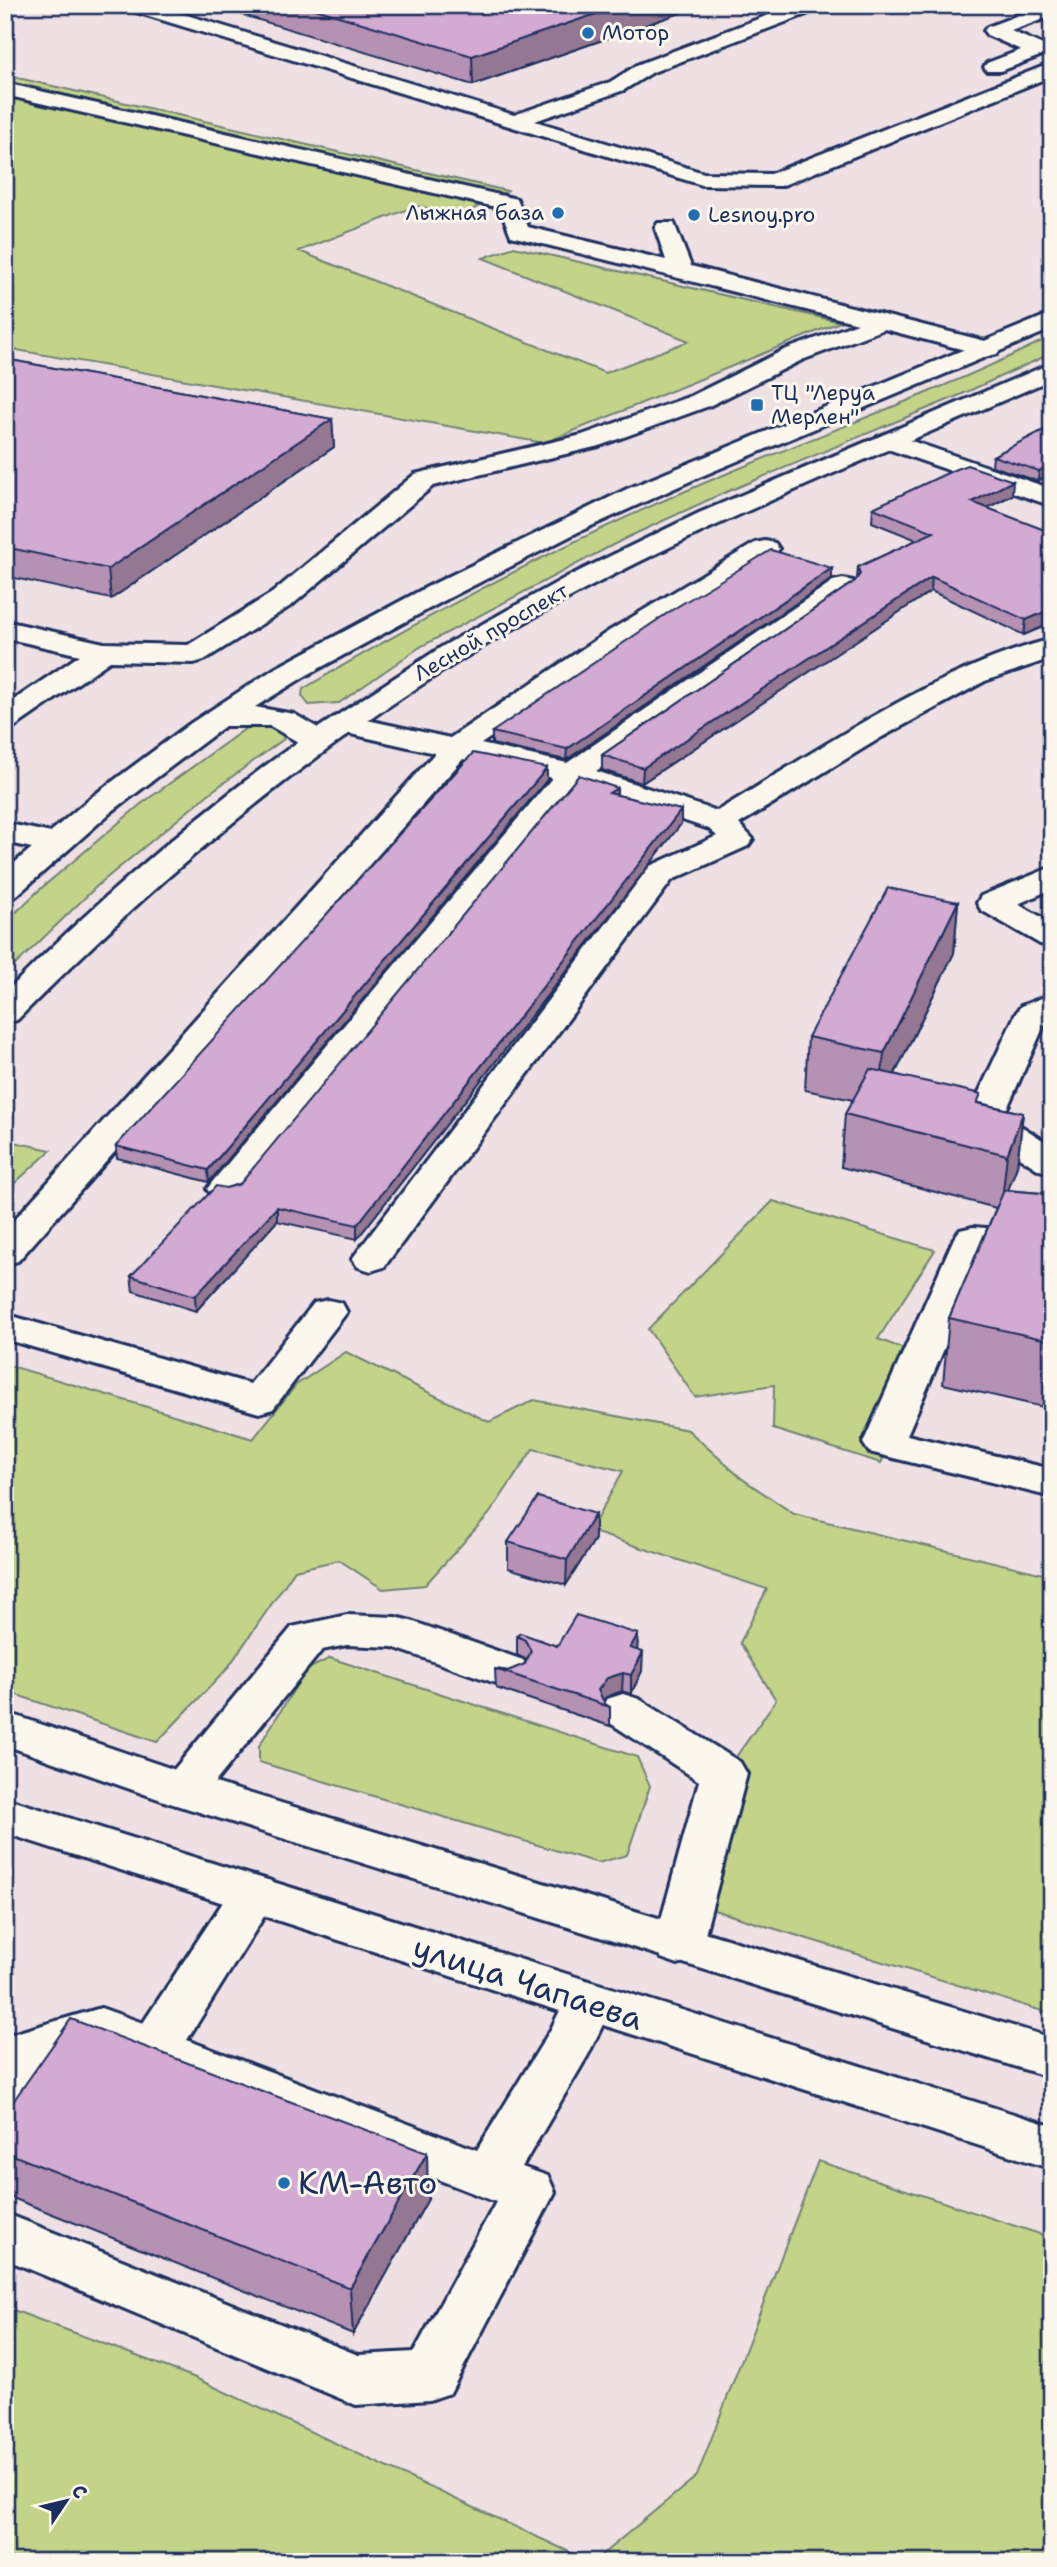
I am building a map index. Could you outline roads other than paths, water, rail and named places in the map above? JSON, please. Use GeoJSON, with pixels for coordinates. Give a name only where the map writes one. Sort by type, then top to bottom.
{"type":"FeatureCollection","features":[{"type":"Feature","properties":{"kind":"main road"},"geometry":{"type":"LineString","coordinates":[[133,5],[702,179],[773,181],[1052,69]]}},
{"type":"Feature","properties":{"kind":"main road"},"geometry":{"type":"LineString","coordinates":[[514,122],[617,86],[646,68],[813,5]]}},
{"type":"Feature","properties":{"kind":"main road"},"geometry":{"type":"LineString","coordinates":[[181,20],[216,9]]}},
{"type":"Feature","properties":{"kind":"main road"},"geometry":{"type":"LineString","coordinates":[[1013,85],[987,69],[1038,50],[994,31],[1052,9]]}},
{"type":"Feature","properties":{"kind":"main road"},"geometry":{"type":"LineString","coordinates":[[5,89],[509,204],[519,231],[988,349]]}},
{"type":"Feature","properties":{"kind":"main road"},"geometry":{"type":"LineString","coordinates":[[666,228],[681,270]]}},
{"type":"Feature","properties":{"kind":"main road"},"geometry":{"type":"LineString","coordinates":[[5,888],[54,843],[173,750],[271,683],[437,592],[559,530],[1052,320]]}},
{"type":"Feature","properties":{"kind":"main road"},"geometry":{"type":"LineString","coordinates":[[12,638],[104,652],[194,654],[282,599],[424,480],[590,441],[700,401],[793,355],[882,322]]}},
{"type":"Feature","properties":{"kind":"main road","name":"Лесной проспект"},"geometry":{"type":"LineString","coordinates":[[5,1013],[98,921],[189,842],[351,718],[509,619],[699,522],[891,442],[1052,370]]}},
{"type":"Feature","properties":{"kind":"main road"},"geometry":{"type":"LineString","coordinates":[[891,442],[1052,498]]}},
{"type":"Feature","properties":{"kind":"main road"},"geometry":{"type":"LineString","coordinates":[[5,1252],[457,747],[619,637],[765,549]]}},
{"type":"Feature","properties":{"kind":"main road"},"geometry":{"type":"LineString","coordinates":[[226,1189],[572,773],[843,587]]}},
{"type":"Feature","properties":{"kind":"main road"},"geometry":{"type":"LineString","coordinates":[[720,822],[871,732],[975,675],[1052,648]]}},
{"type":"Feature","properties":{"kind":"main road"},"geometry":{"type":"LineString","coordinates":[[5,720],[104,652]]}},
{"type":"Feature","properties":{"kind":"main road"},"geometry":{"type":"LineString","coordinates":[[271,683],[282,697],[299,709],[351,718],[386,735],[457,747],[572,773],[720,822],[737,839],[661,873],[371,1259]]}},
{"type":"Feature","properties":{"kind":"main road"},"geometry":{"type":"LineString","coordinates":[[221,718],[254,714],[282,717],[317,742]]}},
{"type":"Feature","properties":{"kind":"main road"},"geometry":{"type":"LineString","coordinates":[[5,832],[54,843]]}},
{"type":"Feature","properties":{"kind":"main road"},"geometry":{"type":"LineString","coordinates":[[1052,877],[985,907],[1052,937]]}},
{"type":"Feature","properties":{"kind":"main road"},"geometry":{"type":"LineString","coordinates":[[1052,1004],[1033,1013],[985,1118],[1052,1162]]}},
{"type":"Feature","properties":{"kind":"main road"},"geometry":{"type":"LineString","coordinates":[[1052,1245],[973,1238],[883,1443],[1052,1483]]}},
{"type":"Feature","properties":{"kind":"main road"},"geometry":{"type":"LineString","coordinates":[[5,1326],[259,1400],[328,1312]]}},
{"type":"Feature","properties":{"kind":"main road"},"geometry":{"type":"LineString","coordinates":[[183,1790],[308,1638],[347,1630],[395,1632],[507,1671]]}},
{"type":"Feature","properties":{"kind":"main road"},"geometry":{"type":"LineString","coordinates":[[622,1710],[724,1774],[678,1945]]}},
{"type":"Feature","properties":{"kind":"main road"},"geometry":{"type":"LineString","coordinates":[[5,1728],[183,1790],[678,1945],[1052,2058]]}},
{"type":"Feature","properties":{"kind":"main road","name":"улица Чапаева"},"geometry":{"type":"LineString","coordinates":[[5,1815],[1052,2148]]}},
{"type":"Feature","properties":{"kind":"main road"},"geometry":{"type":"LineString","coordinates":[[153,2050],[254,1894]]}},
{"type":"Feature","properties":{"kind":"main road"},"geometry":{"type":"LineString","coordinates":[[489,2176],[570,2040],[589,2002]]}},
{"type":"Feature","properties":{"kind":"main road"},"geometry":{"type":"LineString","coordinates":[[5,2083],[30,2048],[101,2028],[529,2192],[430,2376],[356,2380],[5,2235]]}},
{"type":"Feature","properties":{"kind":"place","name":"Мотор"},"geometry":{"type":"Point","coordinates":[588,33]}},
{"type":"Feature","properties":{"kind":"place","name":"Лыжная база"},"geometry":{"type":"Point","coordinates":[558,213]}},
{"type":"Feature","properties":{"kind":"place","name":"Lesnoy.pro"},"geometry":{"type":"Point","coordinates":[694,215]}},
{"type":"Feature","properties":{"kind":"place","name":"ТЦ \"Леруа Мерлен\""},"geometry":{"type":"Point","coordinates":[757,405]}},
{"type":"Feature","properties":{"kind":"place","name":"КМ-Авто"},"geometry":{"type":"Point","coordinates":[284,2183]}}]}
